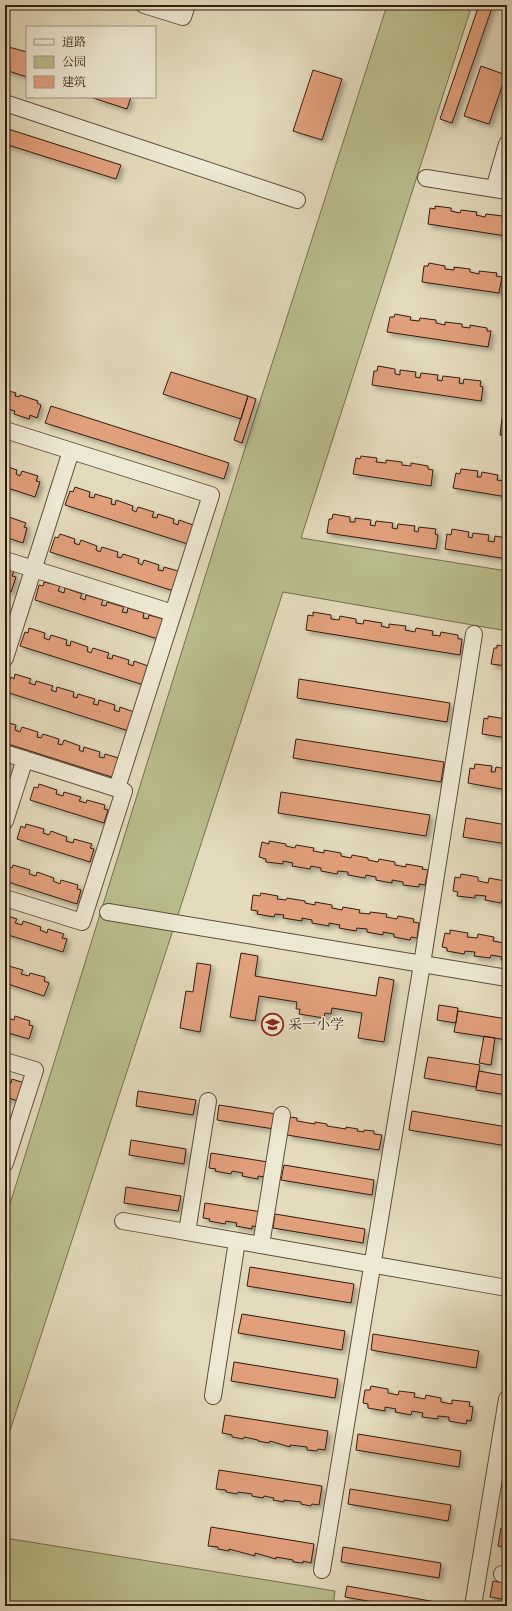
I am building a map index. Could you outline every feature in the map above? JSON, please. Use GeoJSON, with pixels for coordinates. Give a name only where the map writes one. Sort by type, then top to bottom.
{"type":"FeatureCollection","features":[{"type":"Feature","properties":{"kind":"street"},"geometry":{"type":"LineString","coordinates":[[144,5],[183,17],[187,5]]}},
{"type":"Feature","properties":{"kind":"street"},"geometry":{"type":"LineString","coordinates":[[5,103],[297,200]]}},
{"type":"Feature","properties":{"kind":"street"},"geometry":{"type":"LineString","coordinates":[[426,178],[501,190],[507,144]]}},
{"type":"Feature","properties":{"kind":"street"},"geometry":{"type":"LineString","coordinates":[[5,430],[211,495],[117,788]]}},
{"type":"Feature","properties":{"kind":"street"},"geometry":{"type":"LineString","coordinates":[[5,658],[71,451]]}},
{"type":"Feature","properties":{"kind":"street"},"geometry":{"type":"LineString","coordinates":[[5,560],[173,614]]}},
{"type":"Feature","properties":{"kind":"street"},"geometry":{"type":"LineString","coordinates":[[322,1570],[422,964],[474,634]]}},
{"type":"Feature","properties":{"kind":"street"},"geometry":{"type":"LineString","coordinates":[[5,753],[124,791],[82,922],[5,898]]}},
{"type":"Feature","properties":{"kind":"street"},"geometry":{"type":"LineString","coordinates":[[5,821],[25,759]]}},
{"type":"Feature","properties":{"kind":"street"},"geometry":{"type":"LineString","coordinates":[[108,912],[507,978]]}},
{"type":"Feature","properties":{"kind":"street"},"geometry":{"type":"LineString","coordinates":[[5,1061],[35,1070],[5,1163]]}},
{"type":"Feature","properties":{"kind":"street"},"geometry":{"type":"LineString","coordinates":[[187,1232],[208,1102]]}},
{"type":"Feature","properties":{"kind":"street"},"geometry":{"type":"LineString","coordinates":[[261,1245],[282,1116]]}},
{"type":"Feature","properties":{"kind":"street"},"geometry":{"type":"LineString","coordinates":[[123,1221],[507,1288]]}},
{"type":"Feature","properties":{"kind":"street"},"geometry":{"type":"LineString","coordinates":[[214,1396],[237,1241]]}},
{"type":"Feature","properties":{"kind":"street"},"geometry":{"type":"LineString","coordinates":[[473,1606],[507,1400]]}},
{"type":"Feature","properties":{"kind":"green space"},"geometry":{"type":"Polygon","coordinates":[[[387,5],[472,5],[301,538],[507,571],[507,631],[283,592],[5,1446],[5,1220],[246,445],[387,5]]]}},
{"type":"Feature","properties":{"kind":"green space"},"geometry":{"type":"Polygon","coordinates":[[[5,1538],[335,1591],[333,1606],[5,1606],[5,1538]]]}},
{"type":"Feature","properties":{"kind":"building"},"geometry":{"type":"Polygon","coordinates":[[[479,5],[493,5],[452,123],[440,119],[479,5]]]}},
{"type":"Feature","properties":{"kind":"building"},"geometry":{"type":"Polygon","coordinates":[[[5,46],[26,52],[26,77],[5,70],[5,46]]]}},
{"type":"Feature","properties":{"kind":"building"},"geometry":{"type":"Polygon","coordinates":[[[481,66],[506,75],[489,124],[464,116],[481,66]]]}},
{"type":"Feature","properties":{"kind":"building"},"geometry":{"type":"Polygon","coordinates":[[[313,70],[342,79],[322,140],[293,131],[313,70]]]}},
{"type":"Feature","properties":{"kind":"building"},"geometry":{"type":"Polygon","coordinates":[[[93,98],[131,98],[127,109],[93,98]]]}},
{"type":"Feature","properties":{"kind":"building"},"geometry":{"type":"Polygon","coordinates":[[[5,128],[121,165],[116,179],[5,144],[5,128]]]}},
{"type":"Feature","properties":{"kind":"building"},"geometry":{"type":"Polygon","coordinates":[[[435,206],[451,208],[451,211],[460,213],[461,210],[477,212],[476,215],[485,217],[486,214],[503,216],[503,219],[507,220],[506,236],[428,224],[430,208],[435,209],[435,206]]]}},
{"type":"Feature","properties":{"kind":"building"},"geometry":{"type":"Polygon","coordinates":[[[429,263],[445,266],[445,269],[454,270],[454,267],[470,269],[470,272],[479,274],[479,271],[497,273],[496,276],[502,277],[499,293],[422,282],[424,266],[428,266],[429,263]]]}},
{"type":"Feature","properties":{"kind":"building"},"geometry":{"type":"Polygon","coordinates":[[[395,314],[411,317],[410,320],[419,321],[420,318],[436,320],[436,323],[445,325],[445,322],[462,324],[462,327],[470,328],[470,325],[487,328],[487,331],[491,331],[488,347],[387,332],[390,317],[394,317],[395,314]]]}},
{"type":"Feature","properties":{"kind":"building"},"geometry":{"type":"Polygon","coordinates":[[[378,366],[395,369],[395,374],[400,375],[400,370],[416,372],[415,377],[420,378],[421,373],[438,375],[437,380],[442,381],[443,376],[460,378],[459,383],[463,384],[464,379],[481,381],[480,386],[483,387],[481,401],[372,385],[374,371],[377,371],[378,366]]]}},
{"type":"Feature","properties":{"kind":"building"},"geometry":{"type":"Polygon","coordinates":[[[171,372],[248,396],[241,419],[163,394],[171,372]]]}},
{"type":"Feature","properties":{"kind":"building"},"geometry":{"type":"Polygon","coordinates":[[[9,391],[16,393],[15,396],[19,397],[20,395],[38,401],[37,403],[41,405],[37,418],[30,415],[29,419],[14,414],[15,411],[5,408],[5,393],[8,394],[9,391]]]}},
{"type":"Feature","properties":{"kind":"building"},"geometry":{"type":"Polygon","coordinates":[[[248,396],[256,399],[242,443],[234,440],[248,396]]]}},
{"type":"Feature","properties":{"kind":"building"},"geometry":{"type":"Polygon","coordinates":[[[51,406],[229,463],[224,479],[45,423],[51,406]]]}},
{"type":"Feature","properties":{"kind":"building"},"geometry":{"type":"Polygon","coordinates":[[[502,418],[507,419],[507,436],[500,435],[502,418]]]}},
{"type":"Feature","properties":{"kind":"building"},"geometry":{"type":"Polygon","coordinates":[[[361,456],[377,458],[376,462],[386,463],[386,460],[402,462],[402,465],[411,466],[411,463],[428,466],[428,469],[433,470],[431,486],[353,474],[356,458],[360,459],[361,456]]]}},
{"type":"Feature","properties":{"kind":"building"},"geometry":{"type":"Polygon","coordinates":[[[5,466],[17,470],[16,474],[20,476],[22,471],[38,476],[36,481],[40,482],[35,497],[5,487],[5,466]]]}},
{"type":"Feature","properties":{"kind":"building"},"geometry":{"type":"Polygon","coordinates":[[[461,469],[478,471],[477,477],[481,477],[482,472],[498,475],[497,480],[503,481],[504,476],[507,476],[507,497],[453,488],[456,473],[460,474],[461,469]]]}},
{"type":"Feature","properties":{"kind":"building"},"geometry":{"type":"Polygon","coordinates":[[[75,487],[90,492],[89,497],[94,498],[95,494],[112,499],[111,504],[115,505],[116,500],[133,506],[132,510],[136,512],[138,507],[154,512],[152,517],[157,518],[158,514],[174,519],[173,523],[178,525],[179,520],[193,525],[191,545],[65,505],[70,491],[73,492],[75,487]]]}},
{"type":"Feature","properties":{"kind":"building"},"geometry":{"type":"Polygon","coordinates":[[[333,514],[350,517],[350,522],[355,522],[355,518],[371,520],[370,525],[375,526],[376,521],[393,523],[392,528],[397,529],[398,524],[415,526],[414,531],[418,532],[419,527],[436,529],[435,534],[438,535],[436,549],[327,533],[329,519],[332,519],[333,514]]]}},
{"type":"Feature","properties":{"kind":"building"},"geometry":{"type":"Polygon","coordinates":[[[9,517],[26,523],[24,527],[27,528],[23,543],[5,537],[5,521],[8,522],[9,517]]]}},
{"type":"Feature","properties":{"kind":"building"},"geometry":{"type":"Polygon","coordinates":[[[452,529],[469,532],[468,537],[472,538],[473,533],[489,535],[488,541],[494,542],[495,536],[507,538],[507,559],[445,549],[447,534],[451,535],[452,529]]]}},
{"type":"Feature","properties":{"kind":"building"},"geometry":{"type":"Polygon","coordinates":[[[60,534],[75,539],[74,543],[79,545],[81,540],[97,546],[96,550],[100,552],[102,547],[118,552],[117,557],[121,558],[123,554],[139,559],[138,563],[142,565],[144,560],[159,565],[158,570],[163,571],[164,567],[178,571],[177,592],[50,552],[55,537],[58,538],[60,534]]]}},
{"type":"Feature","properties":{"kind":"building"},"geometry":{"type":"Polygon","coordinates":[[[5,569],[14,571],[12,576],[16,577],[11,592],[5,590],[5,569]]]}},
{"type":"Feature","properties":{"kind":"building"},"geometry":{"type":"Polygon","coordinates":[[[44,582],[60,586],[58,591],[64,593],[65,588],[82,594],[80,598],[85,600],[86,595],[103,600],[101,605],[106,606],[107,602],[124,607],[122,612],[127,613],[128,608],[144,613],[143,618],[148,619],[149,615],[163,619],[161,640],[35,600],[39,585],[43,586],[44,582]]]}},
{"type":"Feature","properties":{"kind":"building"},"geometry":{"type":"Polygon","coordinates":[[[313,612],[331,615],[331,619],[339,620],[340,616],[356,619],[356,623],[363,624],[364,620],[382,623],[381,626],[389,628],[389,624],[406,626],[405,630],[415,632],[416,628],[433,631],[432,635],[440,636],[441,632],[458,635],[458,639],[462,639],[460,655],[306,630],[308,615],[313,616],[313,612]]]}},
{"type":"Feature","properties":{"kind":"building"},"geometry":{"type":"Polygon","coordinates":[[[29,628],[45,633],[44,638],[49,640],[51,635],[67,640],[66,645],[70,646],[71,641],[88,647],[87,651],[91,653],[93,648],[109,653],[107,658],[112,659],[113,655],[129,660],[128,664],[133,666],[134,661],[148,666],[147,686],[20,646],[25,632],[28,633],[29,628]]]}},
{"type":"Feature","properties":{"kind":"building"},"geometry":{"type":"Polygon","coordinates":[[[497,645],[507,647],[507,666],[491,664],[494,648],[497,648],[497,645]]]}},
{"type":"Feature","properties":{"kind":"building"},"geometry":{"type":"Polygon","coordinates":[[[15,674],[31,679],[29,683],[35,685],[36,681],[53,686],[51,690],[56,692],[57,687],[74,692],[73,697],[77,698],[78,694],[95,699],[93,704],[98,705],[99,700],[115,705],[114,710],[119,712],[120,707],[134,712],[132,732],[6,692],[11,677],[14,679],[15,674]]]}},
{"type":"Feature","properties":{"kind":"building"},"geometry":{"type":"Polygon","coordinates":[[[299,679],[450,703],[447,722],[297,698],[299,679]]]}},
{"type":"Feature","properties":{"kind":"building"},"geometry":{"type":"Polygon","coordinates":[[[488,716],[506,719],[507,738],[482,734],[484,718],[488,719],[488,716]]]}},
{"type":"Feature","properties":{"kind":"building"},"geometry":{"type":"Polygon","coordinates":[[[5,722],[16,725],[15,730],[20,732],[22,727],[38,732],[37,737],[41,738],[43,734],[59,739],[58,744],[62,745],[64,740],[80,746],[79,750],[83,752],[84,747],[100,752],[99,757],[104,758],[105,754],[119,758],[118,779],[5,743],[5,722]]]}},
{"type":"Feature","properties":{"kind":"building"},"geometry":{"type":"Polygon","coordinates":[[[296,739],[444,762],[441,782],[293,758],[296,739]]]}},
{"type":"Feature","properties":{"kind":"building"},"geometry":{"type":"Polygon","coordinates":[[[5,762],[9,763],[5,775],[5,762]]]}},
{"type":"Feature","properties":{"kind":"building"},"geometry":{"type":"Polygon","coordinates":[[[475,764],[492,766],[491,772],[495,772],[496,767],[507,769],[507,790],[468,783],[470,768],[474,769],[475,764]]]}},
{"type":"Feature","properties":{"kind":"building"},"geometry":{"type":"Polygon","coordinates":[[[39,784],[57,790],[56,794],[63,796],[64,792],[81,797],[79,801],[86,803],[87,800],[105,805],[104,809],[108,810],[104,823],[30,800],[34,787],[38,788],[39,784]]]}},
{"type":"Feature","properties":{"kind":"building"},"geometry":{"type":"Polygon","coordinates":[[[281,792],[430,815],[426,836],[278,813],[281,792]]]}},
{"type":"Feature","properties":{"kind":"building"},"geometry":{"type":"Polygon","coordinates":[[[466,818],[507,825],[507,844],[463,837],[466,818]]]}},
{"type":"Feature","properties":{"kind":"building"},"geometry":{"type":"Polygon","coordinates":[[[26,824],[44,829],[43,833],[49,835],[51,831],[67,837],[66,841],[73,843],[74,839],[92,844],[90,848],[94,849],[90,862],[17,839],[21,826],[25,828],[26,824]]]}},
{"type":"Feature","properties":{"kind":"building"},"geometry":{"type":"Polygon","coordinates":[[[269,841],[286,844],[286,846],[295,848],[296,845],[314,848],[313,851],[324,853],[324,850],[341,853],[341,856],[351,858],[352,855],[368,858],[368,860],[378,862],[379,859],[395,862],[395,865],[406,867],[406,864],[423,867],[422,869],[428,870],[425,885],[419,884],[419,887],[403,885],[403,882],[392,880],[392,883],[376,880],[376,877],[366,875],[365,878],[348,875],[348,872],[338,871],[337,874],[321,871],[321,868],[311,866],[310,869],[292,866],[293,863],[283,861],[283,864],[266,862],[266,859],[259,857],[262,842],[269,844],[269,841]]]}},
{"type":"Feature","properties":{"kind":"building"},"geometry":{"type":"Polygon","coordinates":[[[13,865],[30,870],[29,874],[36,876],[37,872],[54,878],[53,881],[60,884],[61,880],[78,885],[77,889],[81,890],[77,904],[5,881],[7,867],[12,868],[13,865]]]}},
{"type":"Feature","properties":{"kind":"building"},"geometry":{"type":"Polygon","coordinates":[[[461,874],[478,877],[478,881],[488,883],[489,878],[505,881],[504,885],[507,886],[507,900],[502,899],[501,903],[485,900],[486,896],[475,895],[475,898],[457,896],[458,892],[453,891],[455,877],[460,878],[461,874]]]}},
{"type":"Feature","properties":{"kind":"building"},"geometry":{"type":"Polygon","coordinates":[[[261,893],[278,896],[277,899],[286,900],[287,898],[305,901],[305,903],[315,905],[315,902],[332,905],[332,908],[342,910],[343,907],[360,910],[359,913],[370,914],[370,912],[387,914],[386,917],[397,919],[398,916],[414,919],[413,922],[419,923],[417,938],[411,937],[410,940],[394,937],[394,934],[383,932],[383,935],[367,932],[367,929],[357,928],[356,931],[339,928],[340,925],[329,923],[329,926],[312,923],[312,920],[302,918],[302,921],[283,918],[284,915],[275,914],[274,917],[257,914],[258,911],[251,910],[253,895],[260,896],[261,893]]]}},
{"type":"Feature","properties":{"kind":"building"},"geometry":{"type":"Polygon","coordinates":[[[5,915],[17,919],[15,923],[22,925],[23,921],[41,927],[40,930],[47,933],[48,929],[64,934],[62,938],[67,939],[63,952],[5,934],[5,915]]]}},
{"type":"Feature","properties":{"kind":"building"},"geometry":{"type":"Polygon","coordinates":[[[450,930],[468,933],[467,937],[477,938],[478,934],[494,937],[493,941],[504,943],[505,939],[507,939],[507,961],[501,960],[502,957],[491,955],[490,958],[474,956],[475,952],[465,951],[464,954],[447,951],[447,948],[442,947],[445,933],[450,934],[450,930]]]}},
{"type":"Feature","properties":{"kind":"building"},"geometry":{"type":"Polygon","coordinates":[[[241,953],[258,956],[255,976],[376,996],[379,977],[394,980],[384,1042],[358,1038],[362,1013],[332,1008],[331,1014],[325,1013],[324,1018],[299,1014],[300,1009],[296,1009],[297,1002],[259,996],[255,1021],[230,1017],[241,953]]]}},
{"type":"Feature","properties":{"kind":"building"},"geometry":{"type":"Polygon","coordinates":[[[197,963],[211,965],[200,1032],[180,1028],[186,991],[193,992],[197,963]]]}},
{"type":"Feature","properties":{"kind":"building"},"geometry":{"type":"Polygon","coordinates":[[[5,965],[23,970],[21,974],[29,976],[30,973],[45,977],[44,981],[49,983],[44,996],[5,983],[5,965]]]}},
{"type":"Feature","properties":{"kind":"building"},"geometry":{"type":"Polygon","coordinates":[[[439,1005],[458,1008],[456,1023],[437,1020],[439,1005]]]}},
{"type":"Feature","properties":{"kind":"building"},"geometry":{"type":"Polygon","coordinates":[[[458,1011],[507,1019],[507,1040],[454,1032],[458,1011]]]}},
{"type":"Feature","properties":{"kind":"building"},"geometry":{"type":"Polygon","coordinates":[[[5,1013],[7,1014],[6,1018],[14,1020],[15,1016],[30,1021],[29,1025],[33,1026],[29,1039],[5,1032],[5,1013]]]}},
{"type":"Feature","properties":{"kind":"building"},"geometry":{"type":"Polygon","coordinates":[[[484,1036],[495,1038],[491,1065],[479,1063],[484,1036]]]}},
{"type":"Feature","properties":{"kind":"building"},"geometry":{"type":"Polygon","coordinates":[[[428,1057],[480,1065],[476,1087],[424,1078],[428,1057]]]}},
{"type":"Feature","properties":{"kind":"building"},"geometry":{"type":"Polygon","coordinates":[[[479,1071],[507,1076],[507,1095],[476,1090],[479,1071]]]}},
{"type":"Feature","properties":{"kind":"building"},"geometry":{"type":"Polygon","coordinates":[[[12,1079],[27,1084],[21,1102],[9,1098],[8,1101],[5,1100],[5,1081],[11,1083],[12,1079]]]}},
{"type":"Feature","properties":{"kind":"building"},"geometry":{"type":"Polygon","coordinates":[[[138,1091],[196,1100],[193,1115],[136,1106],[138,1091]]]}},
{"type":"Feature","properties":{"kind":"building"},"geometry":{"type":"Polygon","coordinates":[[[219,1105],[276,1114],[274,1129],[217,1120],[219,1105]]]}},
{"type":"Feature","properties":{"kind":"building"},"geometry":{"type":"Polygon","coordinates":[[[412,1111],[507,1127],[507,1146],[409,1130],[412,1111]]]}},
{"type":"Feature","properties":{"kind":"building"},"geometry":{"type":"Polygon","coordinates":[[[290,1117],[297,1118],[297,1121],[315,1124],[315,1122],[327,1124],[327,1126],[346,1129],[346,1127],[358,1129],[357,1131],[374,1131],[374,1134],[382,1135],[379,1150],[287,1135],[290,1117]]]}},
{"type":"Feature","properties":{"kind":"building"},"geometry":{"type":"Polygon","coordinates":[[[131,1140],[186,1149],[184,1164],[129,1155],[131,1140]]]}},
{"type":"Feature","properties":{"kind":"building"},"geometry":{"type":"Polygon","coordinates":[[[211,1153],[268,1162],[265,1177],[258,1176],[258,1179],[242,1176],[243,1173],[232,1171],[231,1174],[215,1171],[216,1169],[209,1168],[211,1153]]]}},
{"type":"Feature","properties":{"kind":"building"},"geometry":{"type":"Polygon","coordinates":[[[284,1165],[374,1180],[372,1195],[281,1180],[284,1165]]]}},
{"type":"Feature","properties":{"kind":"building"},"geometry":{"type":"Polygon","coordinates":[[[126,1187],[181,1196],[178,1211],[124,1203],[126,1187]]]}},
{"type":"Feature","properties":{"kind":"building"},"geometry":{"type":"Polygon","coordinates":[[[205,1203],[262,1212],[260,1227],[252,1226],[252,1229],[236,1226],[237,1223],[226,1221],[225,1224],[209,1221],[210,1219],[203,1218],[205,1203]]]}},
{"type":"Feature","properties":{"kind":"building"},"geometry":{"type":"Polygon","coordinates":[[[275,1214],[365,1229],[363,1243],[273,1228],[275,1214]]]}},
{"type":"Feature","properties":{"kind":"building"},"geometry":{"type":"Polygon","coordinates":[[[250,1267],[354,1284],[351,1303],[247,1286],[250,1267]]]}},
{"type":"Feature","properties":{"kind":"building"},"geometry":{"type":"Polygon","coordinates":[[[242,1314],[345,1331],[342,1350],[238,1333],[242,1314]]]}},
{"type":"Feature","properties":{"kind":"building"},"geometry":{"type":"Polygon","coordinates":[[[373,1334],[479,1351],[476,1368],[371,1350],[373,1334]]]}},
{"type":"Feature","properties":{"kind":"building"},"geometry":{"type":"Polygon","coordinates":[[[234,1362],[338,1379],[335,1398],[231,1381],[234,1362]]]}},
{"type":"Feature","properties":{"kind":"building"},"geometry":{"type":"Polygon","coordinates":[[[371,1386],[388,1389],[388,1393],[398,1395],[399,1391],[415,1393],[414,1397],[425,1399],[426,1395],[441,1398],[441,1402],[452,1404],[452,1400],[470,1402],[469,1406],[473,1407],[471,1421],[467,1420],[466,1424],[449,1421],[449,1417],[438,1416],[438,1419],[422,1417],[423,1413],[412,1411],[411,1415],[395,1412],[396,1409],[385,1407],[385,1411],[368,1408],[368,1404],[363,1403],[365,1390],[370,1390],[371,1386]]]}},
{"type":"Feature","properties":{"kind":"building"},"geometry":{"type":"Polygon","coordinates":[[[225,1415],[328,1431],[325,1450],[307,1450],[307,1447],[290,1445],[290,1447],[270,1441],[269,1443],[244,1437],[243,1439],[232,1437],[232,1435],[222,1433],[225,1415]]]}},
{"type":"Feature","properties":{"kind":"building"},"geometry":{"type":"Polygon","coordinates":[[[358,1434],[461,1451],[459,1467],[356,1450],[358,1434]]]}},
{"type":"Feature","properties":{"kind":"building"},"geometry":{"type":"Polygon","coordinates":[[[219,1470],[322,1486],[319,1505],[312,1504],[311,1506],[301,1504],[301,1502],[284,1500],[284,1502],[273,1500],[274,1498],[264,1496],[263,1498],[252,1496],[252,1494],[238,1492],[237,1494],[226,1492],[226,1490],[216,1489],[219,1470]]]}},
{"type":"Feature","properties":{"kind":"building"},"geometry":{"type":"Polygon","coordinates":[[[350,1489],[451,1505],[448,1521],[348,1504],[350,1489]]]}},
{"type":"Feature","properties":{"kind":"building"},"geometry":{"type":"Polygon","coordinates":[[[211,1527],[314,1544],[311,1563],[303,1561],[303,1563],[293,1562],[293,1560],[276,1557],[276,1559],[255,1553],[255,1556],[229,1549],[229,1551],[218,1549],[218,1547],[208,1546],[211,1527]]]}},
{"type":"Feature","properties":{"kind":"building"},"geometry":{"type":"Polygon","coordinates":[[[501,1528],[507,1529],[507,1548],[498,1546],[501,1528]]]}},
{"type":"Feature","properties":{"kind":"building"},"geometry":{"type":"Polygon","coordinates":[[[343,1547],[441,1563],[439,1578],[341,1562],[343,1547]]]}},
{"type":"Feature","properties":{"kind":"building"},"geometry":{"type":"Polygon","coordinates":[[[493,1581],[507,1583],[507,1600],[490,1597],[493,1581]]]}},
{"type":"Feature","properties":{"kind":"building"},"geometry":{"type":"Polygon","coordinates":[[[347,1586],[458,1606],[396,1606],[345,1597],[347,1586]]]}},
{"type":"Feature","properties":{"kind":"place","name":"采一小学"},"geometry":{"type":"Point","coordinates":[272,1025]}}]}
